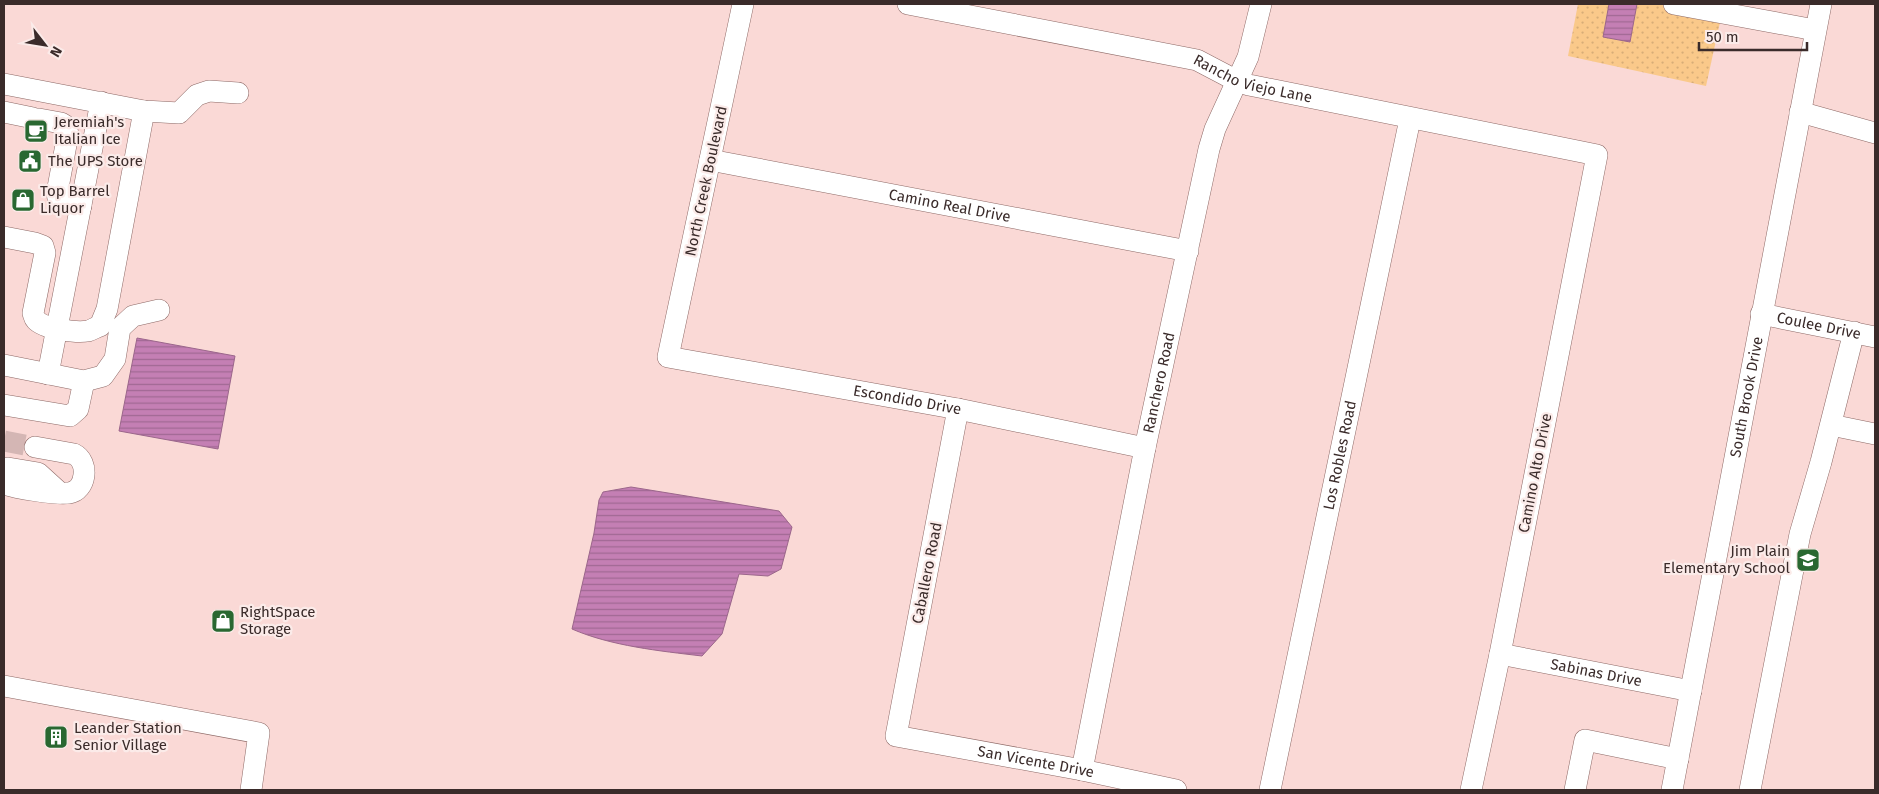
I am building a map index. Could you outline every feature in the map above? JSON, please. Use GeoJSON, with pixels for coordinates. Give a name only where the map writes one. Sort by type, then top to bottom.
{"type":"FeatureCollection","features":[{"type":"Feature","properties":{"kind":"street","name":"North Creek Boulevard"},"geometry":{"type":"LineString","coordinates":[[668,357],[743,4]]}},
{"type":"Feature","properties":{"kind":"street","name":"Rancho Viejo Lane"},"geometry":{"type":"LineString","coordinates":[[908,4],[1197,60],[1237,82],[1410,119],[1598,155]]}},
{"type":"Feature","properties":{"kind":"street","name":"Ranchero Road"},"geometry":{"type":"LineString","coordinates":[[1082,770],[1145,448],[1211,140],[1248,57],[1262,4]]}},
{"type":"Feature","properties":{"kind":"street"},"geometry":{"type":"LineString","coordinates":[[1674,4],[1815,30]]}},
{"type":"Feature","properties":{"kind":"street","name":"South Brook Drive"},"geometry":{"type":"LineString","coordinates":[[1672,790],[1820,4]]}},
{"type":"Feature","properties":{"kind":"street"},"geometry":{"type":"LineString","coordinates":[[4,84],[144,111],[179,113],[197,95],[209,91],[238,93]]}},
{"type":"Feature","properties":{"kind":"street"},"geometry":{"type":"LineString","coordinates":[[48,374],[100,102]]}},
{"type":"Feature","properties":{"kind":"street"},"geometry":{"type":"LineString","coordinates":[[4,237],[43,246],[45,253],[33,313],[35,319],[40,323],[75,332],[88,331],[100,326],[107,309],[144,111]]}},
{"type":"Feature","properties":{"kind":"street"},"geometry":{"type":"LineString","coordinates":[[4,112],[61,123],[66,126],[68,134],[57,193],[58,198],[81,206]]}},
{"type":"Feature","properties":{"kind":"street"},"geometry":{"type":"LineString","coordinates":[[1800,112],[1875,134]]}},
{"type":"Feature","properties":{"kind":"street","name":"Los Robles Road"},"geometry":{"type":"LineString","coordinates":[[1270,790],[1410,119]]}},
{"type":"Feature","properties":{"kind":"street","name":"Camino Alto Drive"},"geometry":{"type":"LineString","coordinates":[[1471,790],[1500,654],[1598,155]]}},
{"type":"Feature","properties":{"kind":"street","name":"Camino Real Drive"},"geometry":{"type":"LineString","coordinates":[[710,160],[1188,251]]}},
{"type":"Feature","properties":{"kind":"street"},"geometry":{"type":"LineString","coordinates":[[4,365],[84,381],[104,376],[115,359],[120,328],[133,316],[159,310]]}},
{"type":"Feature","properties":{"kind":"street","name":"Coulee Drive"},"geometry":{"type":"LineString","coordinates":[[1761,314],[1875,337]]}},
{"type":"Feature","properties":{"kind":"street"},"geometry":{"type":"LineString","coordinates":[[1750,790],[1800,534],[1831,425],[1854,332]]}},
{"type":"Feature","properties":{"kind":"street","name":"Escondido Drive"},"geometry":{"type":"LineString","coordinates":[[668,357],[958,409],[1145,448]]}},
{"type":"Feature","properties":{"kind":"street"},"geometry":{"type":"LineString","coordinates":[[4,405],[70,416],[78,409],[84,381]]}},
{"type":"Feature","properties":{"kind":"street","name":"Caballero Road"},"geometry":{"type":"LineString","coordinates":[[896,736],[958,409]]}},
{"type":"Feature","properties":{"kind":"street"},"geometry":{"type":"LineString","coordinates":[[1831,425],[1875,434]]}},
{"type":"Feature","properties":{"kind":"street"},"geometry":{"type":"LineString","coordinates":[[4,484],[60,493],[70,493],[78,489],[83,478],[83,461],[74,454],[35,447]]}},
{"type":"Feature","properties":{"kind":"street"},"geometry":{"type":"LineString","coordinates":[[4,469],[38,473],[60,493]]}},
{"type":"Feature","properties":{"kind":"street"},"geometry":{"type":"LineString","coordinates":[[4,475],[37,482],[60,493]]}},
{"type":"Feature","properties":{"kind":"street","name":"Sabinas Drive"},"geometry":{"type":"LineString","coordinates":[[1500,654],[1690,692]]}},
{"type":"Feature","properties":{"kind":"street"},"geometry":{"type":"LineString","coordinates":[[4,686],[259,733],[251,790]]}},
{"type":"Feature","properties":{"kind":"street","name":"San Vicente Drive"},"geometry":{"type":"LineString","coordinates":[[896,736],[1082,770],[1176,790]]}},
{"type":"Feature","properties":{"kind":"street"},"geometry":{"type":"LineString","coordinates":[[1575,790],[1585,740],[1678,759]]}},
{"type":"Feature","properties":{"kind":"shaded area"},"geometry":{"type":"Polygon","coordinates":[[[1578,4],[1724,4],[1706,86],[1568,56],[1578,4]]]}},
{"type":"Feature","properties":{"kind":"shaded area"},"geometry":{"type":"Polygon","coordinates":[[[1609,4],[1637,4],[1630,42],[1603,37],[1609,4]]]}},
{"type":"Feature","properties":{"kind":"shaded area"},"geometry":{"type":"Polygon","coordinates":[[[137,338],[235,356],[218,449],[119,431],[137,338]]]}},
{"type":"Feature","properties":{"kind":"shaded area"},"geometry":{"type":"Polygon","coordinates":[[[631,487],[779,511],[792,527],[781,569],[768,576],[739,574],[722,634],[702,656],[619,644],[572,629],[594,533],[599,500],[603,492],[631,487]]]}},
{"type":"Feature","properties":{"kind":"tunnel"},"geometry":{"type":"LineString","coordinates":[[4,441],[35,447]]}},
{"type":"Feature","properties":{"kind":"place","name":"Jeremiah's Italian Ice"},"geometry":{"type":"Point","coordinates":[36,131]}},
{"type":"Feature","properties":{"kind":"place","name":"The UPS Store"},"geometry":{"type":"Point","coordinates":[30,161]}},
{"type":"Feature","properties":{"kind":"place","name":"Top Barrel Liquor"},"geometry":{"type":"Point","coordinates":[23,200]}},
{"type":"Feature","properties":{"kind":"place","name":"Jim Plain Elementary School"},"geometry":{"type":"Point","coordinates":[1808,560]}},
{"type":"Feature","properties":{"kind":"place","name":"RightSpace Storage"},"geometry":{"type":"Point","coordinates":[223,621]}},
{"type":"Feature","properties":{"kind":"place","name":"Leander Station Senior Village"},"geometry":{"type":"Point","coordinates":[56,737]}}]}
